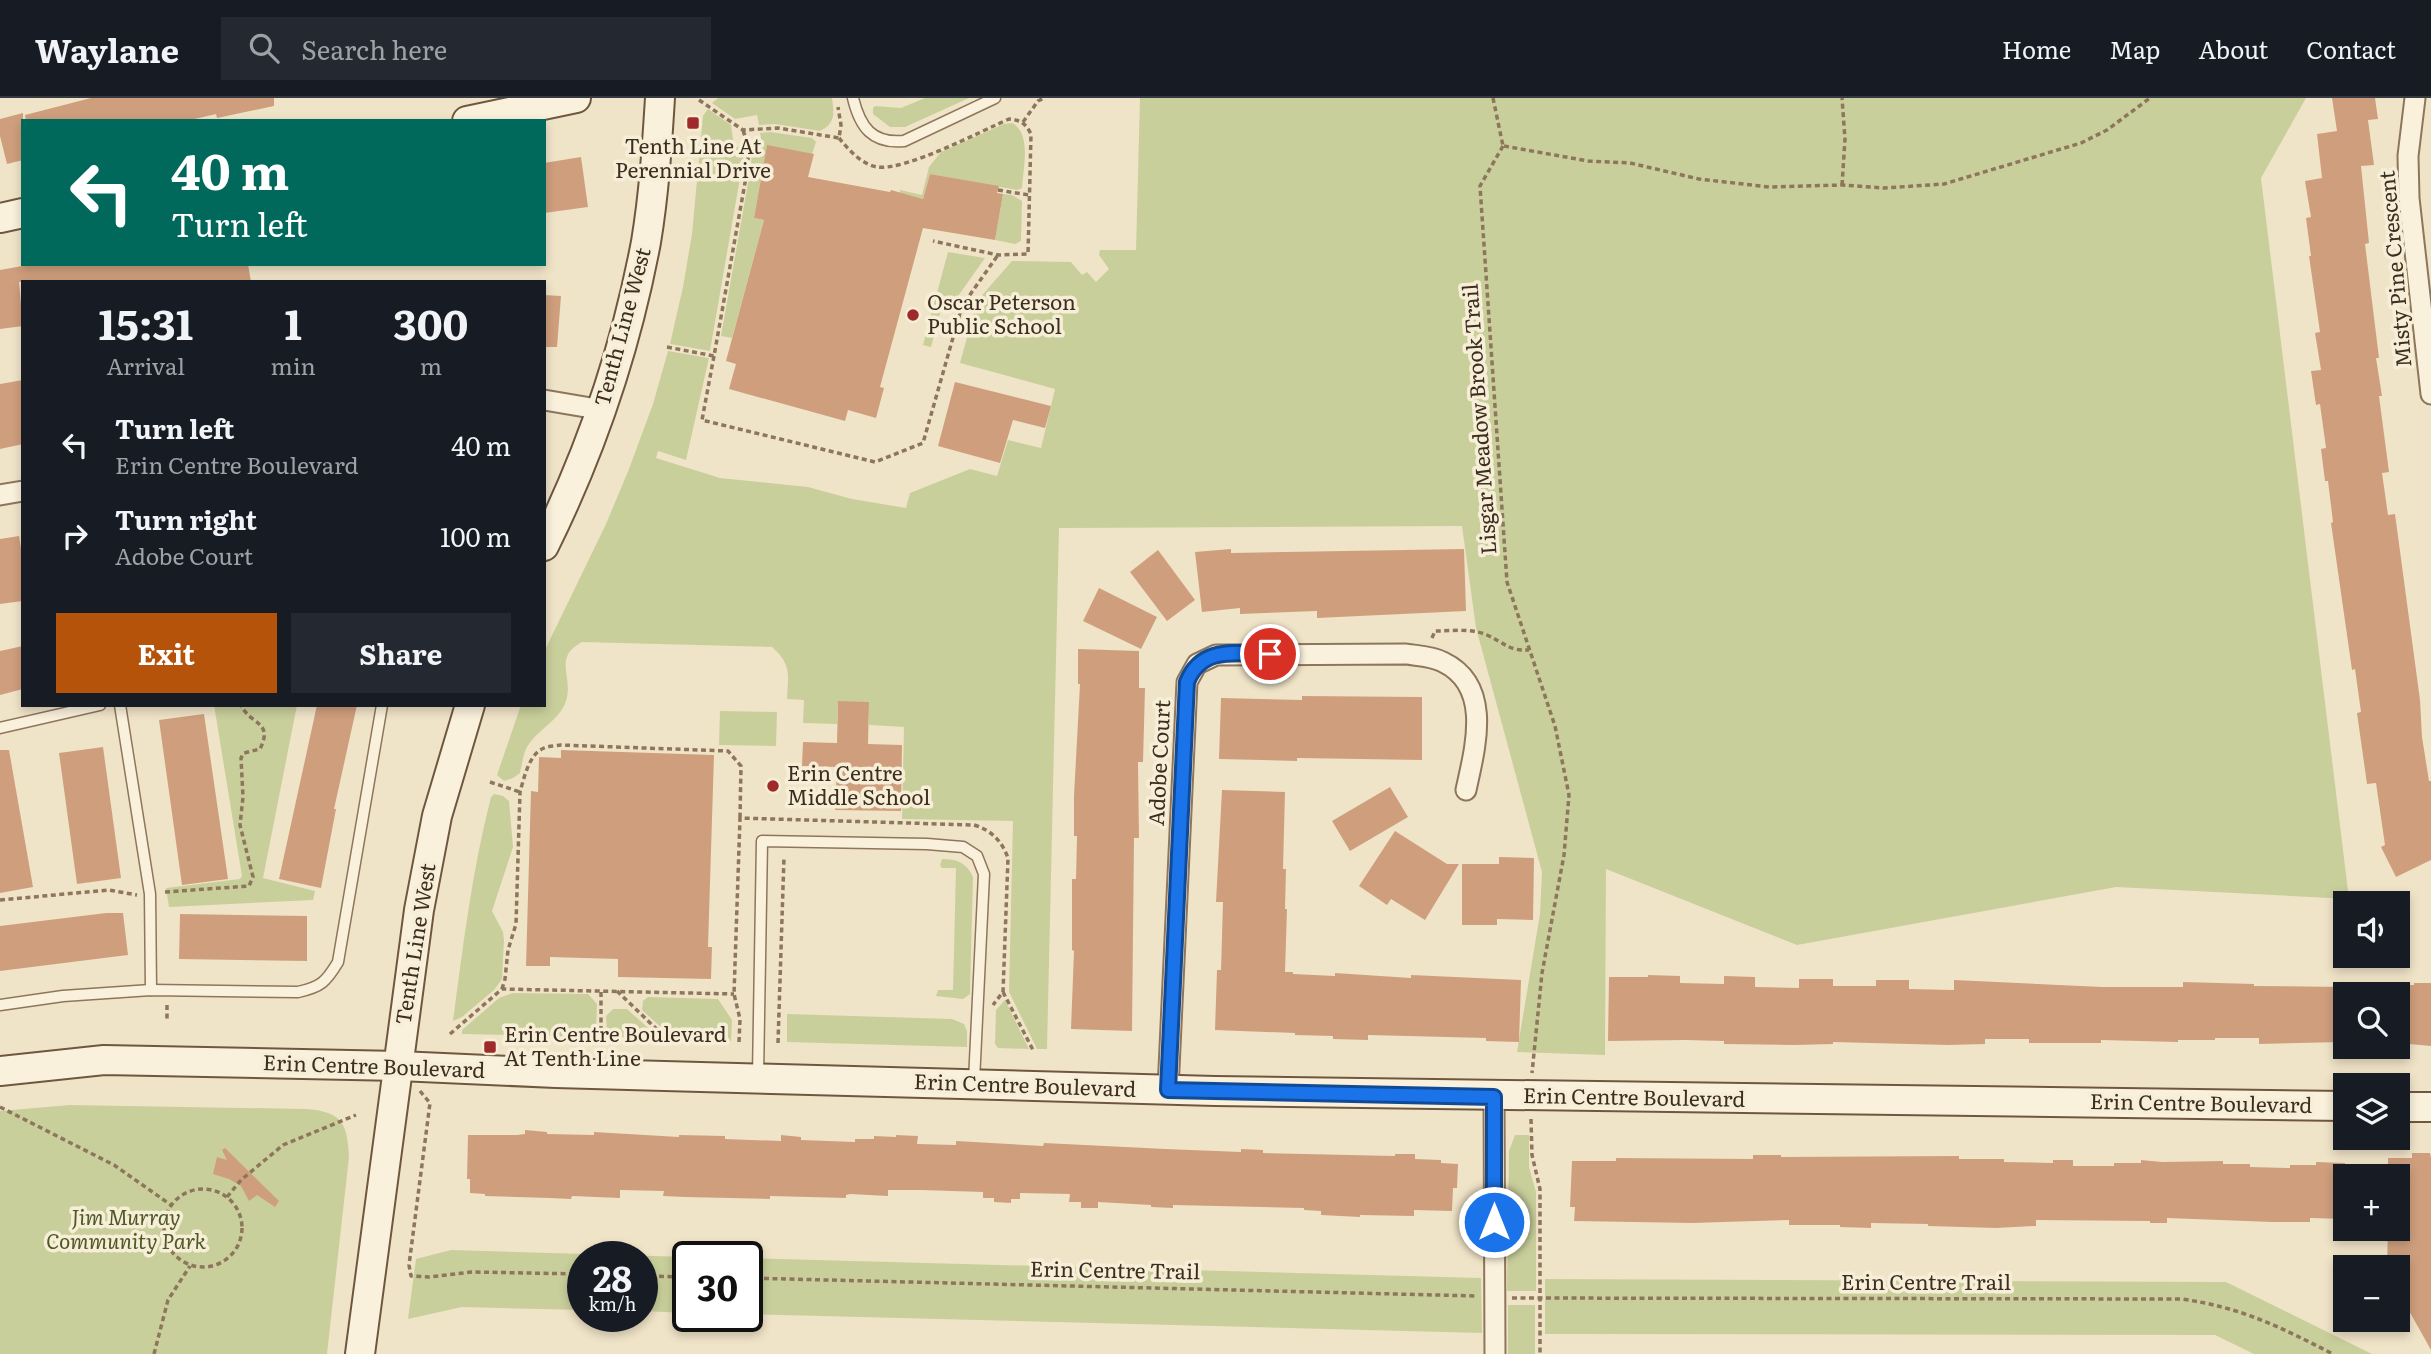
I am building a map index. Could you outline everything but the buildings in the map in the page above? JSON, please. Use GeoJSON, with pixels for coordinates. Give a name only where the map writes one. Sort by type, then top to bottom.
{"type":"FeatureCollection","features":[{"type":"Feature","properties":{"kind":"street"},"geometry":{"type":"LineString","coordinates":[[476,119],[576,98]]}},
{"type":"Feature","properties":{"kind":"street","name":"Tenth Line West"},"geometry":{"type":"LineString","coordinates":[[546,541],[568,499],[603,410],[631,312],[646,240],[657,152],[660,98]]}},
{"type":"Feature","properties":{"kind":"street","name":"Misty Pine Crescent"},"geometry":{"type":"LineString","coordinates":[[2415,98],[2409,156],[2409,198],[2431,394]]}},
{"type":"Feature","properties":{"kind":"street"},"geometry":{"type":"LineString","coordinates":[[0,218],[21,213]]}},
{"type":"Feature","properties":{"kind":"street"},"geometry":{"type":"LineString","coordinates":[[546,400],[603,410]]}},
{"type":"Feature","properties":{"kind":"street"},"geometry":{"type":"LineString","coordinates":[[0,495],[21,491]]}},
{"type":"Feature","properties":{"kind":"street","name":"Adobe Court"},"geometry":{"type":"LineString","coordinates":[[1168,1090],[1187,682],[1191,672],[1206,658],[1216,655],[1406,654],[1444,662],[1456,670],[1473,691],[1476,743],[1466,790]]}},
{"type":"Feature","properties":{"kind":"street","name":"Tenth Line West"},"geometry":{"type":"LineString","coordinates":[[360,1354],[419,909],[437,816],[469,707]]}},
{"type":"Feature","properties":{"kind":"street","name":"Erin Centre Boulevard"},"geometry":{"type":"LineString","coordinates":[[0,1071],[104,1060],[1494,1097],[2333,1106]]}},
{"type":"Feature","properties":{"kind":"street"},"geometry":{"type":"LineString","coordinates":[[1494,1097],[1495,1354]]}},
{"type":"Feature","properties":{"kind":"street"},"geometry":{"type":"LineString","coordinates":[[2410,1107],[2431,1107]]}},
{"type":"Feature","properties":{"kind":"lane"},"geometry":{"type":"LineString","coordinates":[[853,98],[862,124],[870,133],[892,142],[904,141],[995,98]]}},
{"type":"Feature","properties":{"kind":"lane"},"geometry":{"type":"LineString","coordinates":[[0,728],[91,707]]}},
{"type":"Feature","properties":{"kind":"lane"},"geometry":{"type":"LineString","coordinates":[[120,707],[150,894],[151,990]]}},
{"type":"Feature","properties":{"kind":"lane"},"geometry":{"type":"LineString","coordinates":[[0,1005],[63,996],[151,990],[298,992],[317,988],[328,978],[338,962],[382,707]]}},
{"type":"Feature","properties":{"kind":"lane"},"geometry":{"type":"LineString","coordinates":[[758,1079],[762,841],[927,844],[962,847],[977,856],[985,873],[973,1085]]}},
{"type":"Feature","properties":{"kind":"path"},"geometry":{"type":"LineString","coordinates":[[836,98],[841,125],[839,138]]}},
{"type":"Feature","properties":{"kind":"path"},"geometry":{"type":"LineString","coordinates":[[1023,122],[1038,101],[1044,98]]}},
{"type":"Feature","properties":{"kind":"path"},"geometry":{"type":"LineString","coordinates":[[1493,98],[1503,146],[1588,161],[1630,163],[1699,179],[1769,187],[1842,185],[1884,188],[1944,184],[2081,143],[2107,130],[2150,98]]}},
{"type":"Feature","properties":{"kind":"path"},"geometry":{"type":"LineString","coordinates":[[1842,98],[1846,139],[1842,185]]}},
{"type":"Feature","properties":{"kind":"path"},"geometry":{"type":"LineString","coordinates":[[699,100],[743,130],[778,128],[839,138],[853,155],[877,167],[899,165],[1009,119],[1023,122],[1031,134],[1028,254],[998,255],[933,241]]}},
{"type":"Feature","properties":{"kind":"path"},"geometry":{"type":"LineString","coordinates":[[743,130],[748,146],[748,166],[702,420],[875,462],[923,443],[962,306],[998,255]]}},
{"type":"Feature","properties":{"kind":"path","name":"Lisgar Meadow Brook Trail"},"geometry":{"type":"LineString","coordinates":[[1503,146],[1480,187],[1507,582],[1555,726],[1569,795],[1564,855],[1542,973],[1530,1096],[1534,1174],[1540,1189],[1540,1354]]}},
{"type":"Feature","properties":{"kind":"path"},"geometry":{"type":"LineString","coordinates":[[998,190],[1029,195]]}},
{"type":"Feature","properties":{"kind":"path"},"geometry":{"type":"LineString","coordinates":[[667,347],[714,356]]}},
{"type":"Feature","properties":{"kind":"path"},"geometry":{"type":"LineString","coordinates":[[1424,657],[1435,631],[1471,631],[1486,635],[1514,651],[1529,650]]}},
{"type":"Feature","properties":{"kind":"path"},"geometry":{"type":"LineString","coordinates":[[0,900],[109,890],[132,895],[248,886],[253,877],[240,825],[243,797],[241,758],[244,753],[260,749],[265,740],[265,731],[259,722],[245,714],[242,707]]}},
{"type":"Feature","properties":{"kind":"path"},"geometry":{"type":"LineString","coordinates":[[450,1034],[502,989],[508,950],[516,924],[520,792],[525,773],[534,756],[542,748],[561,745],[728,751],[741,766],[734,994],[740,1019],[739,1042]]}},
{"type":"Feature","properties":{"kind":"path"},"geometry":{"type":"LineString","coordinates":[[490,782],[520,792]]}},
{"type":"Feature","properties":{"kind":"path"},"geometry":{"type":"LineString","coordinates":[[740,818],[974,825],[984,828],[1004,847],[1007,858],[1003,992],[1033,1050]]}},
{"type":"Feature","properties":{"kind":"path"},"geometry":{"type":"LineString","coordinates":[[778,1043],[783,857],[795,858]]}},
{"type":"Feature","properties":{"kind":"path"},"geometry":{"type":"LineString","coordinates":[[502,989],[734,994]]}},
{"type":"Feature","properties":{"kind":"path"},"geometry":{"type":"LineString","coordinates":[[601,991],[601,1038]]}},
{"type":"Feature","properties":{"kind":"path"},"geometry":{"type":"LineString","coordinates":[[617,991],[668,1040]]}},
{"type":"Feature","properties":{"kind":"path"},"geometry":{"type":"LineString","coordinates":[[991,1007],[1003,992]]}},
{"type":"Feature","properties":{"kind":"path"},"geometry":{"type":"LineString","coordinates":[[430,1103],[410,1265],[411,1276],[471,1272],[567,1275]]}},
{"type":"Feature","properties":{"kind":"path"},"geometry":{"type":"LineString","coordinates":[[0,1107],[114,1165],[172,1205]]}},
{"type":"Feature","properties":{"kind":"path"},"geometry":{"type":"LineString","coordinates":[[227,1197],[241,1180],[283,1145],[356,1115]]}},
{"type":"Feature","properties":{"kind":"path"},"geometry":{"type":"LineString","coordinates":[[204,1189],[227,1197],[241,1217],[240,1241],[234,1252],[226,1261],[202,1268],[179,1260],[165,1240],[166,1215],[172,1205],[180,1196],[204,1189]]}},
{"type":"Feature","properties":{"kind":"path"},"geometry":{"type":"LineString","coordinates":[[154,1354],[168,1300],[190,1266]]}},
{"type":"Feature","properties":{"kind":"path","name":"Erin Centre Trail"},"geometry":{"type":"LineString","coordinates":[[763,1278],[1482,1297]]}},
{"type":"Feature","properties":{"kind":"path","name":"Erin Centre Trail"},"geometry":{"type":"LineString","coordinates":[[1508,1298],[2181,1298],[2213,1303],[2252,1314],[2333,1354]]}},
{"type":"Feature","properties":{"kind":"green space"},"geometry":{"type":"Polygon","coordinates":[[[718,98],[832,98],[833,117],[829,125],[820,131],[775,124],[759,125],[757,115],[735,119],[712,103],[718,98]]]}},
{"type":"Feature","properties":{"kind":"green space"},"geometry":{"type":"Polygon","coordinates":[[[925,98],[969,98],[905,127],[890,127],[873,114],[875,106],[901,108],[925,98]]]}},
{"type":"Feature","properties":{"kind":"green space"},"geometry":{"type":"Polygon","coordinates":[[[1140,98],[2306,98],[2261,178],[2348,891],[2333,891],[2333,898],[2116,887],[1797,945],[1606,869],[1605,1055],[1517,1052],[1540,914],[1542,872],[1476,628],[1462,526],[1059,528],[1047,1049],[1037,1049],[1009,992],[1013,821],[902,819],[904,727],[869,725],[868,702],[838,702],[837,724],[803,723],[804,700],[787,699],[786,665],[772,647],[582,642],[573,648],[566,661],[568,692],[563,708],[527,747],[520,773],[504,781],[497,775],[520,707],[546,707],[546,648],[606,524],[629,469],[653,404],[668,351],[709,358],[686,460],[658,451],[656,458],[720,478],[808,487],[852,499],[906,508],[910,493],[970,469],[997,476],[1008,440],[1041,448],[1055,389],[960,363],[977,301],[1012,261],[1071,262],[1082,275],[1087,272],[1096,282],[1109,269],[1099,255],[1100,250],[1136,250],[1140,98]]]}},
{"type":"Feature","properties":{"kind":"green space"},"geometry":{"type":"Polygon","coordinates":[[[708,109],[731,125],[734,147],[745,146],[710,351],[670,344],[692,234],[703,116],[708,109]]]}},
{"type":"Feature","properties":{"kind":"green space"},"geometry":{"type":"Polygon","coordinates":[[[1012,123],[1018,128],[1024,143],[1022,188],[1017,190],[930,174],[923,199],[900,193],[900,190],[922,195],[929,167],[941,152],[1012,123]]]}},
{"type":"Feature","properties":{"kind":"green space"},"geometry":{"type":"Polygon","coordinates":[[[760,133],[812,138],[816,142],[812,154],[767,146],[754,218],[764,220],[732,338],[721,336],[751,166],[752,145],[762,143],[760,133]]]}},
{"type":"Feature","properties":{"kind":"green space"},"geometry":{"type":"Polygon","coordinates":[[[1003,194],[1012,195],[1022,201],[1021,241],[1015,244],[995,240],[1003,194]]]}},
{"type":"Feature","properties":{"kind":"green space"},"geometry":{"type":"Polygon","coordinates":[[[948,252],[985,258],[951,306],[941,309],[931,347],[923,345],[948,252]]]}},
{"type":"Feature","properties":{"kind":"green space"},"geometry":{"type":"Polygon","coordinates":[[[214,707],[297,707],[263,878],[315,891],[313,900],[169,907],[166,888],[240,879],[242,876],[214,707]]]}},
{"type":"Feature","properties":{"kind":"green space"},"geometry":{"type":"Polygon","coordinates":[[[720,711],[777,712],[776,746],[719,745],[720,711]]]}},
{"type":"Feature","properties":{"kind":"green space"},"geometry":{"type":"Polygon","coordinates":[[[494,794],[509,801],[513,847],[492,911],[503,932],[502,979],[494,990],[462,1017],[453,1021],[473,881],[484,825],[494,794]]]}},
{"type":"Feature","properties":{"kind":"green space"},"geometry":{"type":"Polygon","coordinates":[[[942,859],[961,863],[973,877],[970,994],[963,999],[936,996],[938,990],[953,990],[956,868],[942,868],[942,859]]]}},
{"type":"Feature","properties":{"kind":"green space"},"geometry":{"type":"Polygon","coordinates":[[[513,993],[588,994],[597,1004],[596,1034],[593,1037],[462,1034],[462,1030],[499,998],[513,993]]]}},
{"type":"Feature","properties":{"kind":"green space"},"geometry":{"type":"Polygon","coordinates":[[[648,997],[718,999],[732,1020],[731,1041],[674,1039],[642,1010],[643,1001],[648,997]]]}},
{"type":"Feature","properties":{"kind":"green space"},"geometry":{"type":"Polygon","coordinates":[[[1005,1000],[1029,1049],[998,1048],[995,1044],[996,1010],[1005,1000]]]}},
{"type":"Feature","properties":{"kind":"green space"},"geometry":{"type":"Polygon","coordinates":[[[613,1009],[627,1009],[656,1035],[656,1038],[611,1037],[607,1032],[606,1016],[613,1009]]]}},
{"type":"Feature","properties":{"kind":"green space"},"geometry":{"type":"Polygon","coordinates":[[[787,1014],[952,1019],[964,1024],[967,1047],[787,1042],[787,1014]]]}},
{"type":"Feature","properties":{"kind":"green space","name":"Jim Murray Community Park"},"geometry":{"type":"Polygon","coordinates":[[[70,1105],[307,1109],[336,1117],[347,1136],[349,1157],[327,1354],[0,1354],[0,1111],[70,1105]]]}},
{"type":"Feature","properties":{"kind":"green space"},"geometry":{"type":"Polygon","coordinates":[[[1515,1135],[1529,1135],[1529,1167],[1536,1192],[1536,1291],[1507,1291],[1509,1151],[1515,1135]]]}},
{"type":"Feature","properties":{"kind":"green space"},"geometry":{"type":"Polygon","coordinates":[[[451,1250],[567,1253],[567,1310],[462,1307],[408,1319],[416,1259],[451,1250]]]}},
{"type":"Feature","properties":{"kind":"green space"},"geometry":{"type":"Polygon","coordinates":[[[658,1256],[672,1257],[672,1312],[658,1312],[658,1256]]]}},
{"type":"Feature","properties":{"kind":"green space"},"geometry":{"type":"Polygon","coordinates":[[[763,1258],[1481,1278],[1482,1333],[763,1314],[763,1258]]]}},
{"type":"Feature","properties":{"kind":"green space"},"geometry":{"type":"Polygon","coordinates":[[[1545,1279],[2226,1282],[2372,1354],[2254,1354],[2215,1335],[1545,1334],[1545,1279]]]}},
{"type":"Feature","properties":{"kind":"green space"},"geometry":{"type":"Polygon","coordinates":[[[1508,1305],[1535,1305],[1535,1354],[1508,1354],[1508,1305]]]}},
{"type":"Feature","properties":{"kind":"place","name":"Tenth Line At Perennial Drive"},"geometry":{"type":"Point","coordinates":[693,123]}},
{"type":"Feature","properties":{"kind":"place","name":"Oscar Peterson Public School"},"geometry":{"type":"Point","coordinates":[913,315]}},
{"type":"Feature","properties":{"kind":"place","name":"Erin Centre Middle School"},"geometry":{"type":"Point","coordinates":[773,786]}},
{"type":"Feature","properties":{"kind":"place","name":"Erin Centre Boulevard At Tenth Line"},"geometry":{"type":"Point","coordinates":[490,1047]}},
{"type":"Feature","properties":{"kind":"route"},"geometry":{"type":"LineString","coordinates":[[1270,654],[1216,655],[1206,658],[1191,672],[1187,682],[1168,1090],[1494,1097],[1494,1222]]}}]}
